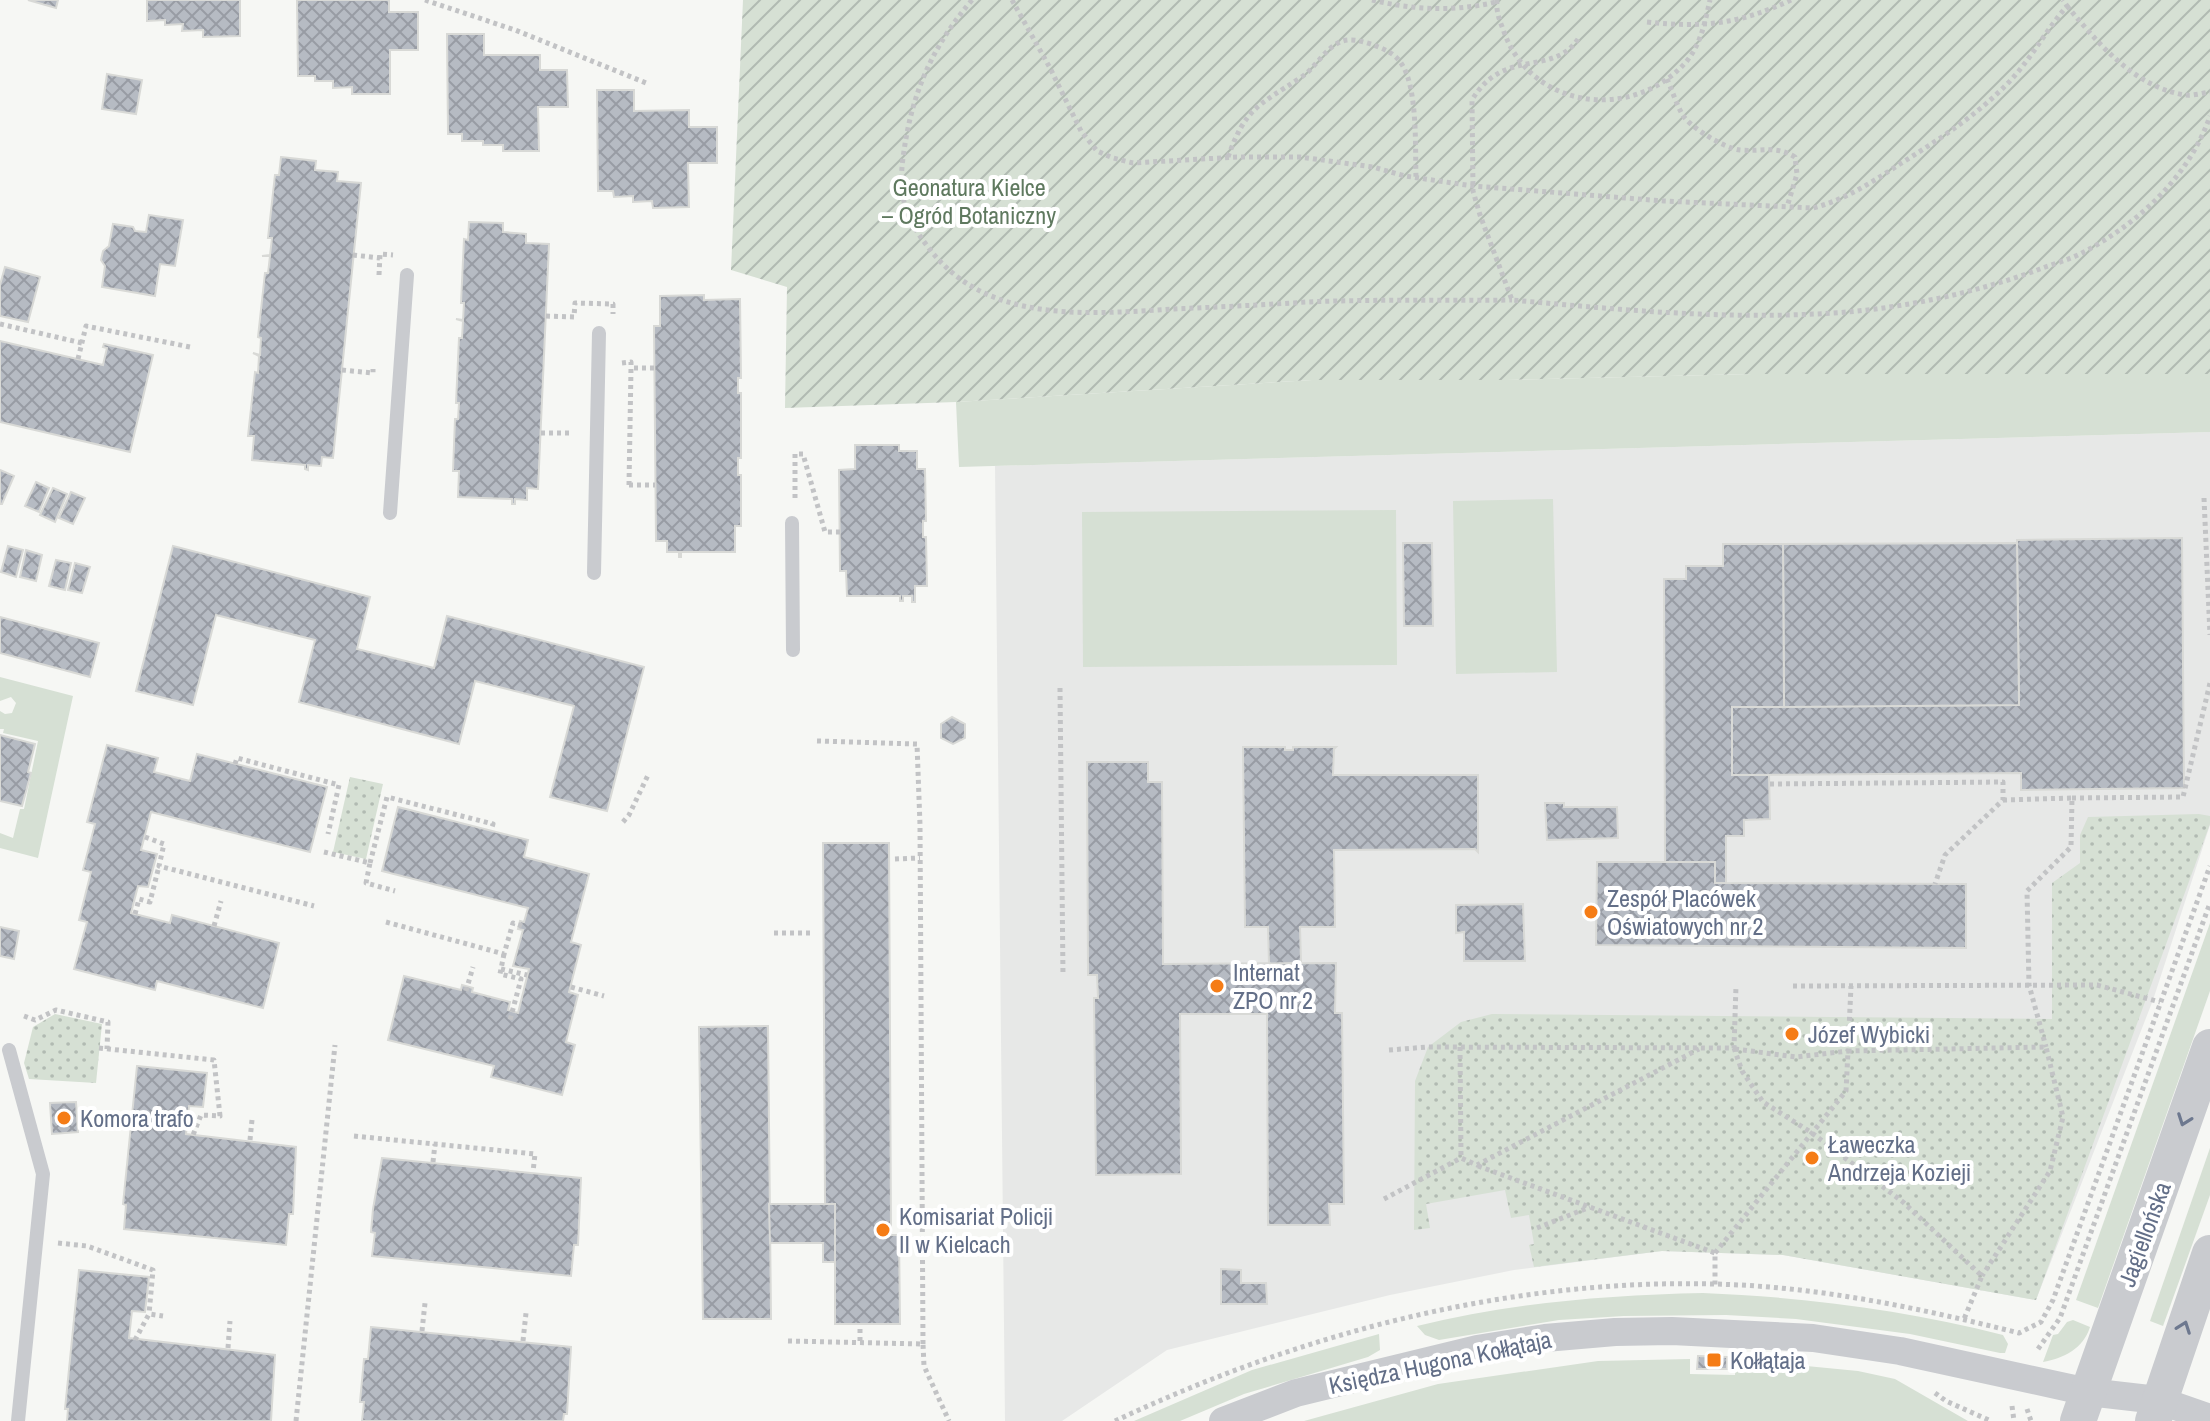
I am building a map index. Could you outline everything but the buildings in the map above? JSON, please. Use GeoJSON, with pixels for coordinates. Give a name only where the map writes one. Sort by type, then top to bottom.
{"type":"FeatureCollection","features":[{"type":"Feature","properties":{"kind":"street","name":"Jagiellońska"},"geometry":{"type":"LineString","coordinates":[[2083,1406],[2210,1047]]}},
{"type":"Feature","properties":{"kind":"street"},"geometry":{"type":"LineString","coordinates":[[2155,1411],[2210,1253]]}},
{"type":"Feature","properties":{"kind":"street","name":"Księdza Hugona Kołłątaja"},"geometry":{"type":"LineString","coordinates":[[1223,1421],[1296,1393],[1406,1365],[1531,1340],[1615,1332],[1707,1331],[1813,1338],[1900,1351],[2083,1406],[2210,1418]]}},
{"type":"Feature","properties":{"kind":"lane"},"geometry":{"type":"LineString","coordinates":[[390,513],[407,275]]}},
{"type":"Feature","properties":{"kind":"lane"},"geometry":{"type":"LineString","coordinates":[[594,573],[599,333]]}},
{"type":"Feature","properties":{"kind":"lane"},"geometry":{"type":"LineString","coordinates":[[792,523],[793,650]]}},
{"type":"Feature","properties":{"kind":"lane"},"geometry":{"type":"LineString","coordinates":[[9,1050],[43,1174],[18,1421]]}},
{"type":"Feature","properties":{"kind":"path"},"geometry":{"type":"LineString","coordinates":[[425,0],[515,30],[646,83]]}},
{"type":"Feature","properties":{"kind":"path"},"geometry":{"type":"LineString","coordinates":[[972,0],[949,27],[918,87],[906,130],[900,175],[902,200],[914,228],[936,257],[968,285],[1009,304],[1052,312],[1103,313],[1322,302],[1512,300],[1679,312],[1816,314],[1874,309],[2014,279],[2080,254],[2133,220],[2173,183],[2204,135],[2210,116]]}},
{"type":"Feature","properties":{"kind":"path"},"geometry":{"type":"LineString","coordinates":[[1012,0],[1075,121],[1097,151],[1133,163],[1266,156],[1335,161],[1473,186],[1664,201],[1813,208],[1834,203],[1944,136],[1983,107],[2010,81],[2065,3],[2110,54],[2136,75],[2160,87],[2187,95],[2210,92]]}},
{"type":"Feature","properties":{"kind":"path"},"geometry":{"type":"LineString","coordinates":[[1372,0],[1424,9],[1479,6],[1496,1],[1508,45],[1530,74],[1562,93],[1598,101],[1632,98],[1667,79],[1687,61],[1705,25],[1710,0]]}},
{"type":"Feature","properties":{"kind":"path"},"geometry":{"type":"LineString","coordinates":[[1647,22],[1686,27],[1705,25],[1750,17],[1791,0]]}},
{"type":"Feature","properties":{"kind":"path"},"geometry":{"type":"LineString","coordinates":[[1228,157],[1241,126],[1253,108],[1302,77],[1338,43],[1349,39],[1387,50],[1399,59],[1405,71],[1411,98],[1416,178]]}},
{"type":"Feature","properties":{"kind":"path"},"geometry":{"type":"LineString","coordinates":[[1512,300],[1480,215],[1473,186],[1472,100],[1478,89],[1492,77],[1521,64],[1557,58],[1570,51],[1578,39]]}},
{"type":"Feature","properties":{"kind":"path"},"geometry":{"type":"LineString","coordinates":[[1667,79],[1683,115],[1709,136],[1737,149],[1771,148],[1784,150],[1795,157],[1797,174],[1787,207]]}},
{"type":"Feature","properties":{"kind":"path"},"geometry":{"type":"LineString","coordinates":[[378,289],[380,254],[389,255]]}},
{"type":"Feature","properties":{"kind":"path"},"geometry":{"type":"LineString","coordinates":[[353,255],[380,258]]}},
{"type":"Feature","properties":{"kind":"path"},"geometry":{"type":"LineString","coordinates":[[0,324],[82,343]]}},
{"type":"Feature","properties":{"kind":"path"},"geometry":{"type":"LineString","coordinates":[[78,359],[86,326],[190,347]]}},
{"type":"Feature","properties":{"kind":"path"},"geometry":{"type":"LineString","coordinates":[[342,370],[373,373],[373,362]]}},
{"type":"Feature","properties":{"kind":"path"},"geometry":{"type":"LineString","coordinates":[[629,485],[631,368],[654,368]]}},
{"type":"Feature","properties":{"kind":"path"},"geometry":{"type":"LineString","coordinates":[[792,523],[795,512],[795,454],[803,454],[825,532],[840,532]]}},
{"type":"Feature","properties":{"kind":"path"},"geometry":{"type":"LineString","coordinates":[[620,485],[655,485]]}},
{"type":"Feature","properties":{"kind":"path"},"geometry":{"type":"LineString","coordinates":[[2204,498],[2210,635]]}},
{"type":"Feature","properties":{"kind":"path"},"geometry":{"type":"LineString","coordinates":[[1935,884],[1945,855],[2003,800],[2183,797],[2210,683]]}},
{"type":"Feature","properties":{"kind":"path"},"geometry":{"type":"LineString","coordinates":[[1060,688],[1063,976]]}},
{"type":"Feature","properties":{"kind":"path"},"geometry":{"type":"LineString","coordinates":[[817,741],[917,744],[924,1366],[949,1421]]}},
{"type":"Feature","properties":{"kind":"path"},"geometry":{"type":"LineString","coordinates":[[235,764],[237,758],[339,785],[328,834]]}},
{"type":"Feature","properties":{"kind":"path"},"geometry":{"type":"LineString","coordinates":[[623,822],[649,773]]}},
{"type":"Feature","properties":{"kind":"path"},"geometry":{"type":"LineString","coordinates":[[1770,784],[2003,782],[2003,800]]}},
{"type":"Feature","properties":{"kind":"path"},"geometry":{"type":"LineString","coordinates":[[395,891],[366,883],[387,797],[493,824],[491,830]]}},
{"type":"Feature","properties":{"kind":"path"},"geometry":{"type":"LineString","coordinates":[[1964,1319],[1982,1276],[2050,1171],[2063,1117],[2029,985],[2027,891],[2071,847],[2072,798]]}},
{"type":"Feature","properties":{"kind":"path"},"geometry":{"type":"LineString","coordinates":[[135,914],[139,899],[150,902],[164,844],[145,837]]}},
{"type":"Feature","properties":{"kind":"path"},"geometry":{"type":"LineString","coordinates":[[324,852],[370,863]]}},
{"type":"Feature","properties":{"kind":"path"},"geometry":{"type":"LineString","coordinates":[[895,859],[920,858]]}},
{"type":"Feature","properties":{"kind":"path"},"geometry":{"type":"LineString","coordinates":[[159,866],[314,906]]}},
{"type":"Feature","properties":{"kind":"path"},"geometry":{"type":"LineString","coordinates":[[2019,1333],[2041,1322],[2053,1300],[2210,866]]}},
{"type":"Feature","properties":{"kind":"path"},"geometry":{"type":"LineString","coordinates":[[214,926],[221,901]]}},
{"type":"Feature","properties":{"kind":"path"},"geometry":{"type":"LineString","coordinates":[[2035,1362],[2042,1341],[2060,1318],[2210,903]]}},
{"type":"Feature","properties":{"kind":"path"},"geometry":{"type":"LineString","coordinates":[[386,922],[504,954]]}},
{"type":"Feature","properties":{"kind":"path"},"geometry":{"type":"LineString","coordinates":[[510,1020],[521,979],[500,974],[513,923],[522,926]]}},
{"type":"Feature","properties":{"kind":"path"},"geometry":{"type":"LineString","coordinates":[[774,933],[814,933]]}},
{"type":"Feature","properties":{"kind":"path"},"geometry":{"type":"LineString","coordinates":[[466,991],[473,967]]}},
{"type":"Feature","properties":{"kind":"path"},"geometry":{"type":"LineString","coordinates":[[501,969],[527,975]]}},
{"type":"Feature","properties":{"kind":"path"},"geometry":{"type":"LineString","coordinates":[[1793,986],[2097,985],[2160,1002]]}},
{"type":"Feature","properties":{"kind":"path"},"geometry":{"type":"LineString","coordinates":[[1736,986],[1734,1048],[1742,1071],[1763,1102],[1812,1133],[1903,1202],[1982,1276]]}},
{"type":"Feature","properties":{"kind":"path"},"geometry":{"type":"LineString","coordinates":[[1715,1285],[1715,1253],[1846,1091],[1851,986]]}},
{"type":"Feature","properties":{"kind":"path"},"geometry":{"type":"LineString","coordinates":[[571,987],[604,996]]}},
{"type":"Feature","properties":{"kind":"path"},"geometry":{"type":"LineString","coordinates":[[24,1016],[35,1020],[56,1010],[108,1022],[103,1049],[214,1060],[220,1116],[201,1115],[193,1135]]}},
{"type":"Feature","properties":{"kind":"path"},"geometry":{"type":"LineString","coordinates":[[296,1421],[335,1045]]}},
{"type":"Feature","properties":{"kind":"path"},"geometry":{"type":"LineString","coordinates":[[1389,1050],[1460,1047],[1734,1048],[1796,1057],[1848,1051],[2046,1047]]}},
{"type":"Feature","properties":{"kind":"path"},"geometry":{"type":"LineString","coordinates":[[1460,1047],[1461,1158]]}},
{"type":"Feature","properties":{"kind":"path"},"geometry":{"type":"LineString","coordinates":[[1477,1165],[1702,1048]]}},
{"type":"Feature","properties":{"kind":"path"},"geometry":{"type":"LineString","coordinates":[[250,1140],[252,1120]]}},
{"type":"Feature","properties":{"kind":"path"},"geometry":{"type":"LineString","coordinates":[[354,1136],[535,1154],[533,1172]]}},
{"type":"Feature","properties":{"kind":"path"},"geometry":{"type":"LineString","coordinates":[[433,1162],[435,1144]]}},
{"type":"Feature","properties":{"kind":"path"},"geometry":{"type":"LineString","coordinates":[[1461,1158],[1715,1253]]}},
{"type":"Feature","properties":{"kind":"path"},"geometry":{"type":"LineString","coordinates":[[1384,1199],[1461,1158]]}},
{"type":"Feature","properties":{"kind":"path"},"geometry":{"type":"LineString","coordinates":[[1537,1228],[1590,1207]]}},
{"type":"Feature","properties":{"kind":"path"},"geometry":{"type":"LineString","coordinates":[[898,1224],[922,1225]]}},
{"type":"Feature","properties":{"kind":"path"},"geometry":{"type":"LineString","coordinates":[[53,1243],[87,1246],[153,1270],[149,1314],[135,1340]]}},
{"type":"Feature","properties":{"kind":"path"},"geometry":{"type":"LineString","coordinates":[[422,1331],[425,1303]]}},
{"type":"Feature","properties":{"kind":"path"},"geometry":{"type":"LineString","coordinates":[[523,1341],[526,1313]]}},
{"type":"Feature","properties":{"kind":"path"},"geometry":{"type":"LineString","coordinates":[[149,1314],[163,1316]]}},
{"type":"Feature","properties":{"kind":"path"},"geometry":{"type":"LineString","coordinates":[[228,1348],[230,1321]]}},
{"type":"Feature","properties":{"kind":"path"},"geometry":{"type":"LineString","coordinates":[[860,1329],[860,1344]]}},
{"type":"Feature","properties":{"kind":"path"},"geometry":{"type":"LineString","coordinates":[[788,1341],[923,1344]]}},
{"type":"Feature","properties":{"kind":"path"},"geometry":{"type":"LineString","coordinates":[[1934,1392],[1946,1401],[1991,1421]]}},
{"type":"Feature","properties":{"kind":"shaded area","name":"Zespół Placówek Oświatowych nr 2"},"geometry":{"type":"Polygon","coordinates":[[[2210,432],[2210,825],[2153,1000],[2036,1300],[1783,1255],[1662,1251],[1514,1270],[1390,1295],[1167,1350],[1062,1421],[1005,1421],[995,466],[2210,432]]]}},
{"type":"Feature","properties":{"kind":"green space","name":"Geonatura Kielce – Ogród Botaniczny"},"geometry":{"type":"Polygon","coordinates":[[[743,0],[2210,0],[2210,374],[1752,374],[1507,380],[1312,380],[956,402],[785,408],[787,287],[731,270],[743,0]]]}},
{"type":"Feature","properties":{"kind":"green space"},"geometry":{"type":"Polygon","coordinates":[[[1752,374],[2210,374],[2210,432],[959,467],[956,402],[1312,380],[1507,380],[1752,374]]]}},
{"type":"Feature","properties":{"kind":"green space"},"geometry":{"type":"Polygon","coordinates":[[[1553,499],[1557,672],[1456,674],[1453,501],[1553,499]]]}},
{"type":"Feature","properties":{"kind":"green space"},"geometry":{"type":"Polygon","coordinates":[[[1396,510],[1397,665],[1083,667],[1082,512],[1396,510]]]}},
{"type":"Feature","properties":{"kind":"green space"},"geometry":{"type":"Polygon","coordinates":[[[0,677],[73,696],[38,858],[0,848],[0,833],[13,838],[20,809],[24,809],[38,741],[3,733],[4,729],[0,729],[0,711],[12,713],[16,703],[11,697],[0,701],[0,677]]]}},
{"type":"Feature","properties":{"kind":"green space"},"geometry":{"type":"Polygon","coordinates":[[[350,777],[383,784],[366,859],[333,852],[350,777]]]}},
{"type":"Feature","properties":{"kind":"green space"},"geometry":{"type":"Polygon","coordinates":[[[2210,816],[2210,824],[2036,1300],[1783,1255],[1662,1251],[1534,1267],[1529,1245],[1534,1244],[1529,1215],[1511,1218],[1505,1190],[1426,1204],[1430,1228],[1414,1230],[1415,1081],[1428,1047],[1461,1022],[1492,1014],[2052,1019],[2052,883],[2080,863],[2080,835],[2088,817],[2210,816]]]}},
{"type":"Feature","properties":{"kind":"green space"},"geometry":{"type":"Polygon","coordinates":[[[2210,923],[2210,991],[2098,1308],[2076,1300],[2210,923]]]}},
{"type":"Feature","properties":{"kind":"green space"},"geometry":{"type":"Polygon","coordinates":[[[55,1014],[102,1024],[96,1083],[29,1079],[24,1063],[33,1027],[55,1014]]]}},
{"type":"Feature","properties":{"kind":"green space"},"geometry":{"type":"Polygon","coordinates":[[[2210,1148],[2210,1195],[2163,1326],[2150,1321],[2210,1148]]]}},
{"type":"Feature","properties":{"kind":"green space"},"geometry":{"type":"Polygon","coordinates":[[[1703,1293],[1816,1301],[1892,1312],[2003,1335],[2008,1344],[2005,1353],[2000,1353],[1910,1334],[1796,1319],[1726,1315],[1559,1320],[1439,1340],[1425,1335],[1417,1326],[1488,1311],[1559,1302],[1703,1293]]]}},
{"type":"Feature","properties":{"kind":"green space"},"geometry":{"type":"Polygon","coordinates":[[[2073,1320],[2090,1327],[2083,1341],[2065,1355],[2043,1362],[2053,1335],[2073,1320]]]}},
{"type":"Feature","properties":{"kind":"green space"},"geometry":{"type":"Polygon","coordinates":[[[1379,1334],[1380,1350],[1368,1357],[1244,1394],[1180,1421],[1134,1421],[1252,1370],[1379,1334]]]}},
{"type":"Feature","properties":{"kind":"green space"},"geometry":{"type":"Polygon","coordinates":[[[1690,1359],[1690,1374],[1735,1375],[1736,1359],[1858,1371],[1895,1379],[1968,1421],[1304,1421],[1438,1384],[1598,1361],[1690,1359]]]}},
{"type":"Feature","properties":{"kind":"place","name":"Zespół Placówek Oświatowych nr 2"},"geometry":{"type":"Point","coordinates":[1591,912]}},
{"type":"Feature","properties":{"kind":"place","name":"Internat ZPO nr 2"},"geometry":{"type":"Point","coordinates":[1217,986]}},
{"type":"Feature","properties":{"kind":"place","name":"Józef Wybicki"},"geometry":{"type":"Point","coordinates":[1792,1034]}},
{"type":"Feature","properties":{"kind":"place","name":"Komora trafo"},"geometry":{"type":"Point","coordinates":[64,1118]}},
{"type":"Feature","properties":{"kind":"place","name":"Ławeczka Andrzeja Kozieji"},"geometry":{"type":"Point","coordinates":[1812,1158]}},
{"type":"Feature","properties":{"kind":"place","name":"Komisariat Policji II w Kielcach"},"geometry":{"type":"Point","coordinates":[883,1230]}},
{"type":"Feature","properties":{"kind":"place","name":"Kołłątaja"},"geometry":{"type":"Point","coordinates":[1714,1360]}}]}
